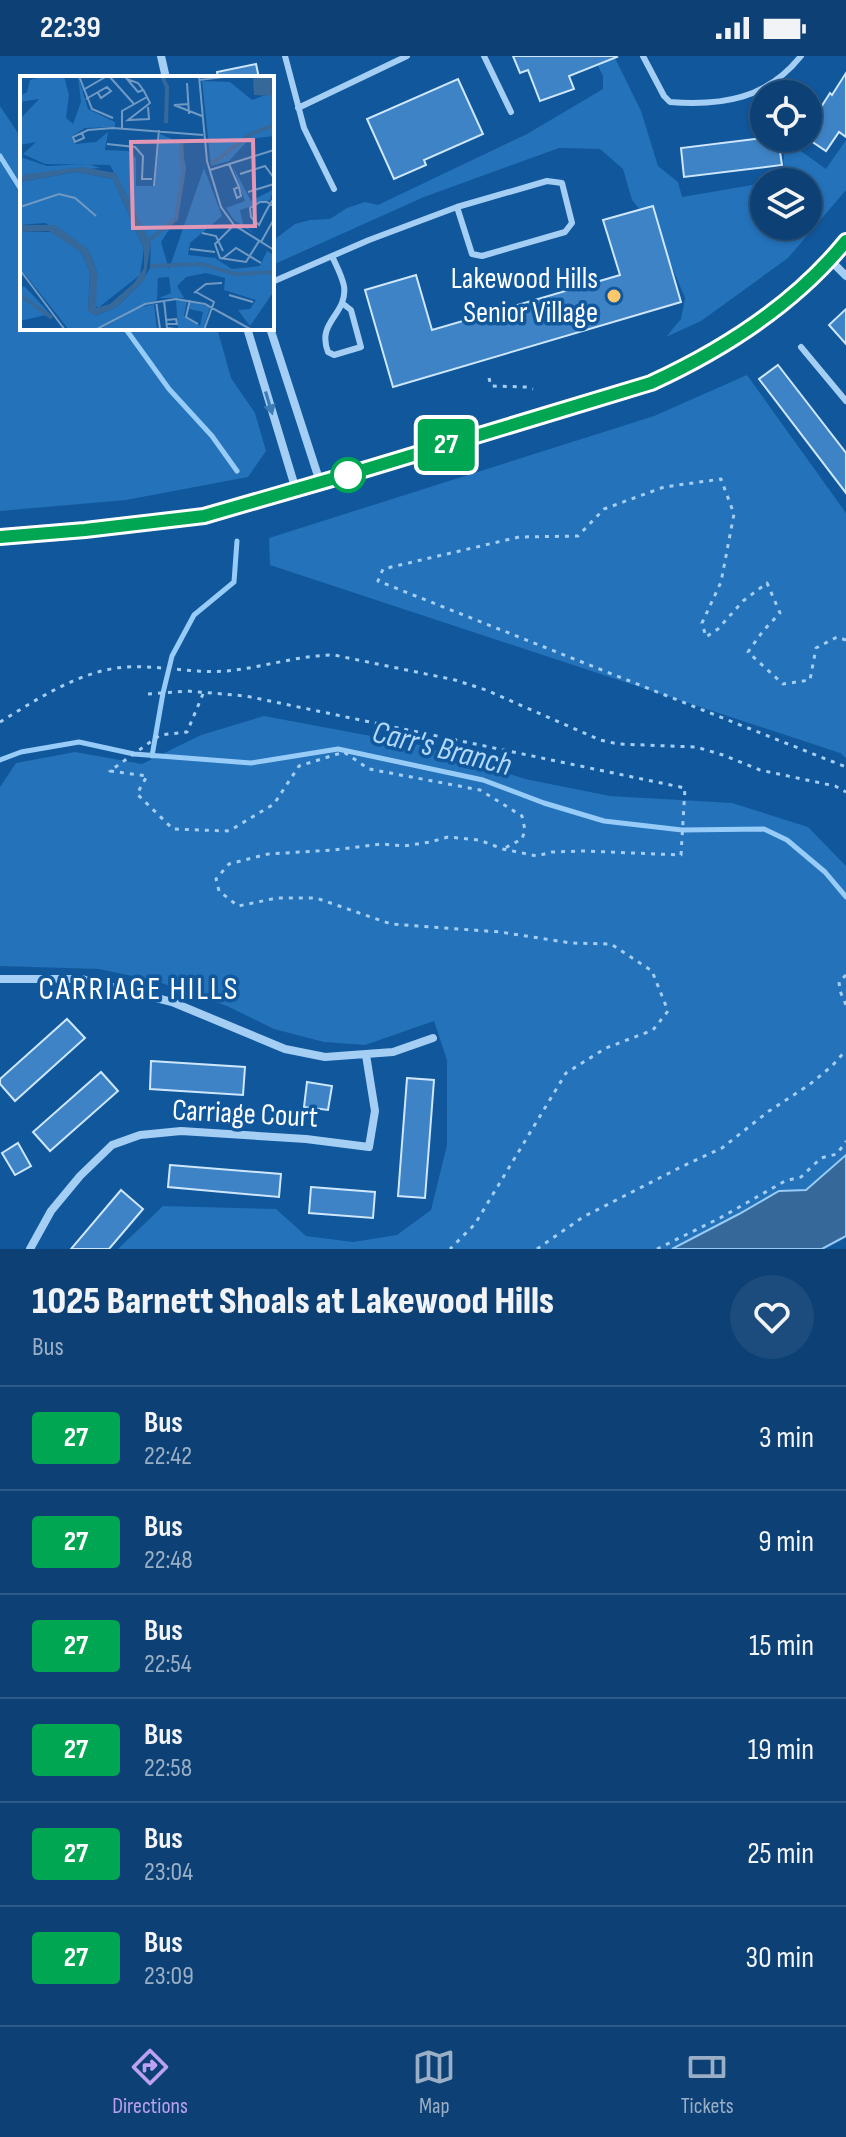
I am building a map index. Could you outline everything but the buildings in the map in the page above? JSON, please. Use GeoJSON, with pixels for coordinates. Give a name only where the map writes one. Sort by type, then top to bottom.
{"type":"FeatureCollection","features":[{"type":"Feature","properties":{"kind":"main road"},"geometry":{"type":"LineString","coordinates":[[0,537],[204,516],[651,383],[695,362],[776,311],[846,241]]}},
{"type":"Feature","properties":{"kind":"street"},"geometry":{"type":"LineString","coordinates":[[161,56],[166,76]]}},
{"type":"Feature","properties":{"kind":"street"},"geometry":{"type":"LineString","coordinates":[[830,260],[846,276]]}},
{"type":"Feature","properties":{"kind":"street"},"geometry":{"type":"LineString","coordinates":[[248,330],[296,490]]}},
{"type":"Feature","properties":{"kind":"street"},"geometry":{"type":"LineString","coordinates":[[271,330],[320,483]]}},
{"type":"Feature","properties":{"kind":"street","name":"Carriage Court"},"geometry":{"type":"LineString","coordinates":[[0,979],[81,979],[172,1002],[285,1049],[325,1057],[393,1052],[433,1038]]}},
{"type":"Feature","properties":{"kind":"street","name":"Carriage Court"},"geometry":{"type":"LineString","coordinates":[[30,1249],[51,1211],[80,1176],[112,1145],[140,1135],[181,1131],[306,1139],[369,1147],[375,1111],[366,1055]]}},
{"type":"Feature","properties":{"kind":"lane"},"geometry":{"type":"LineString","coordinates":[[285,56],[304,128],[334,189]]}},
{"type":"Feature","properties":{"kind":"lane"},"geometry":{"type":"LineString","coordinates":[[298,108],[407,56]]}},
{"type":"Feature","properties":{"kind":"lane"},"geometry":{"type":"LineString","coordinates":[[484,56],[511,112]]}},
{"type":"Feature","properties":{"kind":"lane"},"geometry":{"type":"LineString","coordinates":[[643,56],[670,102],[714,104],[759,92],[791,69],[801,56]]}},
{"type":"Feature","properties":{"kind":"lane"},"geometry":{"type":"LineString","coordinates":[[274,281],[369,240],[457,207],[547,181],[562,183],[572,223],[565,232],[482,256],[472,254],[457,207]]}},
{"type":"Feature","properties":{"kind":"lane"},"geometry":{"type":"LineString","coordinates":[[332,256],[344,287],[342,303],[325,330],[324,342],[328,352],[334,355],[361,347],[351,310],[342,303]]}},
{"type":"Feature","properties":{"kind":"lane"},"geometry":{"type":"LineString","coordinates":[[801,347],[846,401]]}},
{"type":"Feature","properties":{"kind":"path"},"geometry":{"type":"LineString","coordinates":[[489,378],[491,386],[533,389]]}},
{"type":"Feature","properties":{"kind":"path"},"geometry":{"type":"LineString","coordinates":[[846,640],[837,637],[816,648],[810,680],[783,684],[748,652],[780,613],[767,583],[743,601],[718,629],[706,637],[702,623],[721,582],[734,514],[721,479],[664,487],[604,509],[578,536],[519,537],[444,553],[383,569],[378,581],[846,767]]}},
{"type":"Feature","properties":{"kind":"path"},"geometry":{"type":"LineString","coordinates":[[0,722],[55,689],[117,668],[227,671],[316,655],[349,657],[476,686],[600,740],[618,744],[696,747],[760,770],[835,786],[846,792]]}},
{"type":"Feature","properties":{"kind":"path"},"geometry":{"type":"LineString","coordinates":[[203,692],[187,732],[160,735],[110,771],[147,776],[137,794],[173,829],[229,831],[274,804],[299,766],[344,752],[369,769],[480,790],[522,816],[525,830],[522,839],[503,849]]}},
{"type":"Feature","properties":{"kind":"path"},"geometry":{"type":"LineString","coordinates":[[148,694],[203,692],[246,696],[685,788],[681,855],[584,851],[537,856],[479,840],[448,837],[404,846],[369,845],[268,854],[229,864],[216,879],[219,891],[238,906],[277,898],[316,898],[391,924],[500,932],[571,943],[611,944],[652,971],[668,1011],[653,1030],[606,1048],[566,1073],[475,1224],[450,1249]]}},
{"type":"Feature","properties":{"kind":"path"},"geometry":{"type":"LineString","coordinates":[[846,975],[839,982],[846,1005]]}},
{"type":"Feature","properties":{"kind":"path"},"geometry":{"type":"LineString","coordinates":[[537,1249],[583,1217],[722,1148],[769,1111],[809,1085],[837,1062],[846,1050]]}},
{"type":"Feature","properties":{"kind":"path"},"geometry":{"type":"LineString","coordinates":[[837,1062],[846,1060]]}},
{"type":"Feature","properties":{"kind":"path"},"geometry":{"type":"LineString","coordinates":[[657,1249],[785,1181],[801,1177],[821,1158],[837,1154],[846,1141]]}},
{"type":"Feature","properties":{"kind":"shaded area"},"geometry":{"type":"Polygon","coordinates":[[[593,56],[614,56],[641,111],[658,166],[678,182],[682,197],[750,185],[750,240],[803,240],[788,258],[701,321],[666,337],[681,319],[685,298],[656,229],[632,200],[623,169],[600,149],[559,148],[424,197],[274,263],[275,239],[295,224],[330,219],[347,208],[365,202],[378,205],[527,134],[603,89],[603,76],[593,56]]]}},
{"type":"Feature","properties":{"kind":"shaded area"},"geometry":{"type":"Polygon","coordinates":[[[0,106],[20,136],[20,330],[218,330],[231,378],[255,413],[266,451],[248,477],[126,500],[0,511],[0,106]]]}},
{"type":"Feature","properties":{"kind":"shaded area"},"geometry":{"type":"Polygon","coordinates":[[[846,140],[846,190],[822,218],[822,168],[783,168],[784,152],[802,152],[826,169],[846,140]]]}},
{"type":"Feature","properties":{"kind":"shaded area"},"geometry":{"type":"Polygon","coordinates":[[[747,375],[846,513],[846,758],[840,753],[270,565],[269,538],[654,416],[747,375]]]}},
{"type":"Feature","properties":{"kind":"shaded area"},"geometry":{"type":"Polygon","coordinates":[[[264,716],[419,745],[525,779],[610,796],[732,803],[808,827],[846,866],[846,1155],[806,1191],[779,1191],[672,1249],[118,1249],[163,1206],[276,1209],[306,1236],[353,1242],[397,1235],[431,1210],[447,1145],[447,1060],[434,1021],[365,1045],[324,1042],[274,1029],[227,1006],[156,981],[99,969],[0,966],[0,787],[16,763],[75,752],[142,764],[201,735],[264,716]]]}},
{"type":"Feature","properties":{"kind":"shaded area"},"geometry":{"type":"Polygon","coordinates":[[[846,1155],[846,1236],[822,1249],[672,1249],[779,1191],[806,1190],[846,1155]]]}},
{"type":"Feature","properties":{"kind":"waterway"},"geometry":{"type":"LineString","coordinates":[[0,156],[20,188]]}},
{"type":"Feature","properties":{"kind":"waterway"},"geometry":{"type":"LineString","coordinates":[[126,330],[169,389],[212,436],[237,471]]}},
{"type":"Feature","properties":{"kind":"waterway"},"geometry":{"type":"LineString","coordinates":[[152,756],[172,656],[194,615],[234,582],[237,541]]}},
{"type":"Feature","properties":{"kind":"waterway","name":"Carr's Branch"},"geometry":{"type":"LineString","coordinates":[[0,760],[21,752],[79,742],[134,754],[251,763],[338,749],[483,780],[604,821],[682,830],[764,829],[787,840],[825,872],[846,897]]}},
{"type":"Feature","properties":{"kind":"bus line","name":"27"},"geometry":{"type":"LineString","coordinates":[[0,537],[204,516],[651,383],[732,341],[776,311],[846,241]]}},
{"type":"Feature","properties":{"kind":"place","name":"Lakewood Hills Senior Village"},"geometry":{"type":"Point","coordinates":[614,296]}},
{"type":"Feature","properties":{"kind":"district","name":"CARRIAGE HILLS"},"geometry":{"type":"Point","coordinates":[139,989]}}]}
